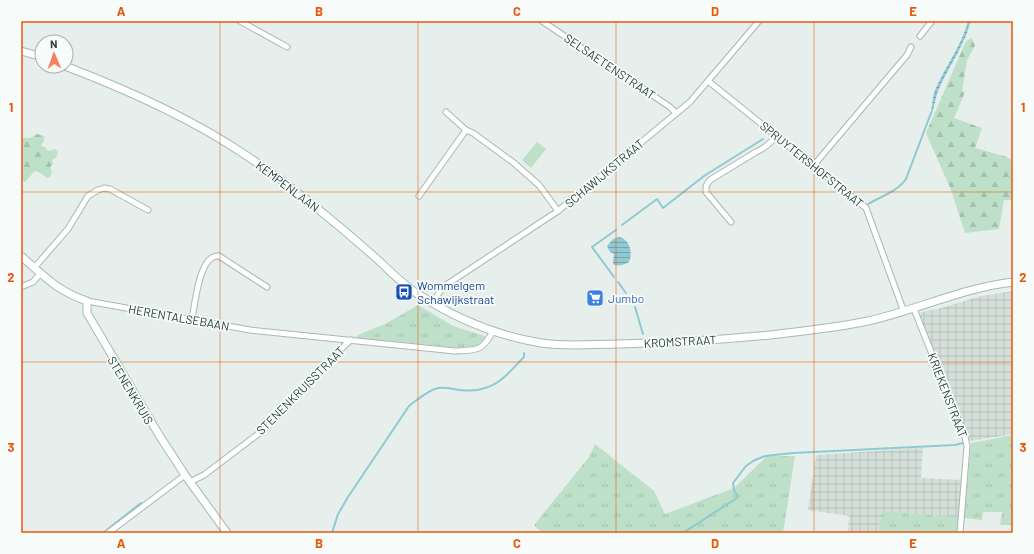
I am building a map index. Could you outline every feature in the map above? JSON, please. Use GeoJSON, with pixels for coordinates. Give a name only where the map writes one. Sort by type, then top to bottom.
{"type":"FeatureCollection","features":[{"type":"Feature","properties":{"kind":"main road"},"geometry":{"type":"LineString","coordinates":[[21,51],[34,55]]}},
{"type":"Feature","properties":{"kind":"main road","name":"KEMPENLAAN"},"geometry":{"type":"LineString","coordinates":[[74,69],[145,100],[198,126],[247,155],[295,190],[341,227],[409,288],[432,303],[473,324],[493,331]]}},
{"type":"Feature","properties":{"kind":"main road","name":"HERENTALSEBAAN"},"geometry":{"type":"LineString","coordinates":[[21,256],[40,274],[60,289],[87,301]]}},
{"type":"Feature","properties":{"kind":"main road","name":"KROMSTRAAT"},"geometry":{"type":"LineString","coordinates":[[493,331],[528,340],[559,345],[649,344],[713,340],[816,330],[864,322],[914,309],[955,294],[1013,282]]}},
{"type":"Feature","properties":{"kind":"main road","name":"STENENKRUIS"},"geometry":{"type":"LineString","coordinates":[[87,301],[87,313],[98,334],[142,409],[190,482]]}},
{"type":"Feature","properties":{"kind":"main road"},"geometry":{"type":"LineString","coordinates":[[190,482],[227,533]]}},
{"type":"Feature","properties":{"kind":"street"},"geometry":{"type":"LineString","coordinates":[[240,21],[287,47]]}},
{"type":"Feature","properties":{"kind":"street","name":"SELSAETENSTRAAT"},"geometry":{"type":"LineString","coordinates":[[542,21],[676,112]]}},
{"type":"Feature","properties":{"kind":"street","name":"SCHAWIJKSTRAAT"},"geometry":{"type":"LineString","coordinates":[[432,303],[446,285],[558,211],[676,112],[690,102],[758,21]]}},
{"type":"Feature","properties":{"kind":"street"},"geometry":{"type":"LineString","coordinates":[[920,36],[932,21]]}},
{"type":"Feature","properties":{"kind":"street"},"geometry":{"type":"LineString","coordinates":[[814,165],[907,55],[911,47]]}},
{"type":"Feature","properties":{"kind":"street","name":"SPRUYTERSHOFSTRAAT"},"geometry":{"type":"LineString","coordinates":[[708,81],[866,208],[904,312]]}},
{"type":"Feature","properties":{"kind":"street"},"geometry":{"type":"LineString","coordinates":[[446,112],[466,130],[473,133],[514,163],[539,186],[558,211]]}},
{"type":"Feature","properties":{"kind":"street"},"geometry":{"type":"LineString","coordinates":[[419,196],[466,130]]}},
{"type":"Feature","properties":{"kind":"street"},"geometry":{"type":"LineString","coordinates":[[731,222],[706,192],[706,186],[710,180],[756,152],[764,149],[776,136]]}},
{"type":"Feature","properties":{"kind":"street"},"geometry":{"type":"LineString","coordinates":[[34,268],[68,229],[85,200],[93,192],[104,188],[110,189],[148,210]]}},
{"type":"Feature","properties":{"kind":"street"},"geometry":{"type":"LineString","coordinates":[[192,320],[200,275],[211,258],[215,255],[219,256],[267,287]]}},
{"type":"Feature","properties":{"kind":"street"},"geometry":{"type":"LineString","coordinates":[[21,287],[33,282],[40,274]]}},
{"type":"Feature","properties":{"kind":"street","name":"HERENTALSEBAAN"},"geometry":{"type":"LineString","coordinates":[[87,301],[250,330],[351,340]]}},
{"type":"Feature","properties":{"kind":"street","name":"KRIEKENSTRAAT"},"geometry":{"type":"LineString","coordinates":[[914,309],[965,437],[967,446],[960,533]]}},
{"type":"Feature","properties":{"kind":"street"},"geometry":{"type":"LineString","coordinates":[[351,340],[448,350],[475,350],[482,348],[488,341],[493,331]]}},
{"type":"Feature","properties":{"kind":"street","name":"STENENKRUISSTRAAT"},"geometry":{"type":"LineString","coordinates":[[190,482],[204,475],[266,428],[345,344],[351,340]]}},
{"type":"Feature","properties":{"kind":"street"},"geometry":{"type":"LineString","coordinates":[[108,533],[185,475]]}},
{"type":"Feature","properties":{"kind":"shaded area"},"geometry":{"type":"Polygon","coordinates":[[[1013,291],[1013,434],[970,441],[918,316],[919,313],[981,296],[1013,291]]]}},
{"type":"Feature","properties":{"kind":"shaded area"},"geometry":{"type":"Polygon","coordinates":[[[923,448],[921,478],[963,480],[962,518],[882,511],[878,533],[848,533],[849,516],[808,510],[816,455],[923,448]]]}},
{"type":"Feature","properties":{"kind":"green space"},"geometry":{"type":"Polygon","coordinates":[[[972,38],[975,46],[967,60],[962,91],[965,92],[954,118],[982,128],[975,148],[1013,160],[1013,200],[1004,200],[999,229],[965,233],[951,190],[926,133],[966,41],[972,38]]]}},
{"type":"Feature","properties":{"kind":"green space"},"geometry":{"type":"Polygon","coordinates":[[[37,134],[44,136],[41,146],[45,147],[48,151],[55,149],[58,152],[56,158],[52,161],[53,164],[50,167],[52,172],[51,176],[48,178],[35,171],[25,182],[21,180],[21,138],[30,138],[37,134]]]}},
{"type":"Feature","properties":{"kind":"green space"},"geometry":{"type":"Polygon","coordinates":[[[537,142],[546,149],[531,168],[522,160],[537,142]]]}},
{"type":"Feature","properties":{"kind":"green space"},"geometry":{"type":"Polygon","coordinates":[[[418,305],[453,326],[485,336],[485,339],[475,347],[452,347],[356,338],[358,335],[385,324],[418,305]]]}},
{"type":"Feature","properties":{"kind":"green space"},"geometry":{"type":"Polygon","coordinates":[[[1013,435],[1013,525],[1000,525],[1002,512],[983,512],[982,520],[964,518],[971,443],[1013,435]]]}},
{"type":"Feature","properties":{"kind":"green space"},"geometry":{"type":"Polygon","coordinates":[[[595,444],[654,491],[665,514],[734,488],[767,456],[795,456],[783,533],[542,533],[534,525],[589,457],[595,444]]]}},
{"type":"Feature","properties":{"kind":"green space"},"geometry":{"type":"Polygon","coordinates":[[[882,511],[959,517],[957,533],[878,533],[882,511]]]}},
{"type":"Feature","properties":{"kind":"water"},"geometry":{"type":"Polygon","coordinates":[[[968,21],[971,21],[966,37],[942,83],[930,115],[935,91],[958,47],[968,21]]]}},
{"type":"Feature","properties":{"kind":"water"},"geometry":{"type":"Polygon","coordinates":[[[619,237],[626,240],[628,243],[631,255],[629,262],[614,265],[614,254],[610,252],[607,246],[613,239],[619,237]]]}},
{"type":"Feature","properties":{"kind":"waterway"},"geometry":{"type":"LineString","coordinates":[[868,204],[894,190],[906,179],[931,113]]}},
{"type":"Feature","properties":{"kind":"waterway"},"geometry":{"type":"LineString","coordinates":[[622,225],[657,199],[663,208],[704,176],[763,139]]}},
{"type":"Feature","properties":{"kind":"waterway"},"geometry":{"type":"LineString","coordinates":[[614,277],[592,247],[616,230]]}},
{"type":"Feature","properties":{"kind":"waterway"},"geometry":{"type":"LineString","coordinates":[[618,282],[626,293]]}},
{"type":"Feature","properties":{"kind":"waterway"},"geometry":{"type":"LineString","coordinates":[[635,307],[643,334]]}},
{"type":"Feature","properties":{"kind":"waterway"},"geometry":{"type":"LineString","coordinates":[[332,533],[338,514],[348,497],[409,406],[427,393],[438,388],[472,390],[491,386],[511,371],[524,357],[524,353]]}},
{"type":"Feature","properties":{"kind":"waterway"},"geometry":{"type":"LineString","coordinates":[[683,533],[737,498],[738,497],[734,490],[733,483],[746,466],[765,456],[793,453],[955,445],[963,443]]}},
{"type":"Feature","properties":{"kind":"waterway"},"geometry":{"type":"LineString","coordinates":[[103,533],[141,503]]}},
{"type":"Feature","properties":{"kind":"place","name":"Wommelgem Schawijkstraat"},"geometry":{"type":"Point","coordinates":[404,292]}},
{"type":"Feature","properties":{"kind":"place","name":"Jumbo"},"geometry":{"type":"Point","coordinates":[595,298]}}]}
